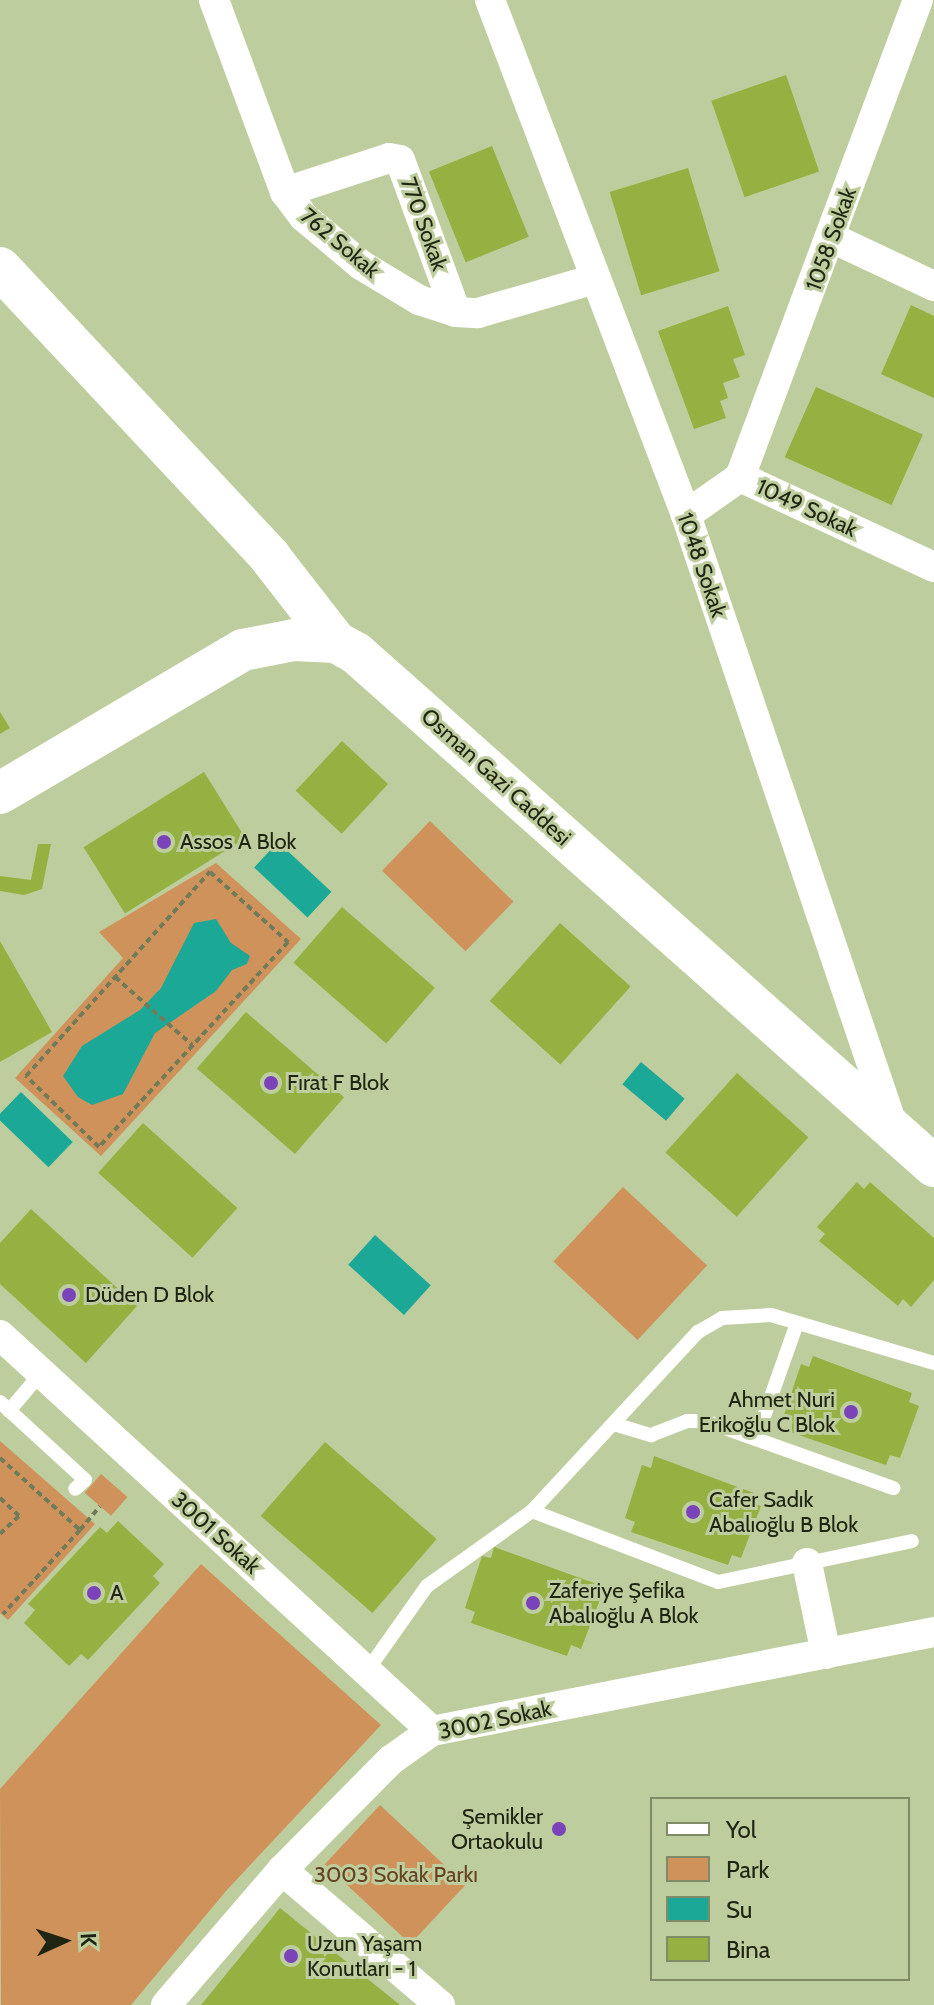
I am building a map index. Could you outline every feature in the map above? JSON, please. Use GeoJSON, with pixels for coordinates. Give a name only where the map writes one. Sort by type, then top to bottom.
{"type":"FeatureCollection","features":[{"type":"Feature","properties":{"kind":"street","name":"762 Sokak"},"geometry":{"type":"LineString","coordinates":[[214,0],[285,192],[304,217],[361,265],[419,300],[456,312],[478,313],[595,279]]}},
{"type":"Feature","properties":{"kind":"street","name":"1048 Sokak"},"geometry":{"type":"LineString","coordinates":[[490,0],[686,515],[896,1136]]}},
{"type":"Feature","properties":{"kind":"street"},"geometry":{"type":"LineString","coordinates":[[918,0],[934,7]]}},
{"type":"Feature","properties":{"kind":"street","name":"1058 Sokak"},"geometry":{"type":"LineString","coordinates":[[740,477],[832,238],[918,0]]}},
{"type":"Feature","properties":{"kind":"street","name":"770 Sokak"},"geometry":{"type":"LineString","coordinates":[[285,192],[389,158],[400,160],[456,312]]}},
{"type":"Feature","properties":{"kind":"street"},"geometry":{"type":"LineString","coordinates":[[832,238],[934,286]]}},
{"type":"Feature","properties":{"kind":"street"},"geometry":{"type":"LineString","coordinates":[[0,268],[270,557],[336,642]]}},
{"type":"Feature","properties":{"kind":"street","name":"1049 Sokak"},"geometry":{"type":"LineString","coordinates":[[686,515],[740,477],[934,567]]}},
{"type":"Feature","properties":{"kind":"street"},"geometry":{"type":"LineString","coordinates":[[0,793],[243,650],[294,640],[336,642]]}},
{"type":"Feature","properties":{"kind":"street","name":"Osman Gazi Caddesi"},"geometry":{"type":"LineString","coordinates":[[336,642],[356,653],[896,1136],[934,1166]]}},
{"type":"Feature","properties":{"kind":"street","name":"3001 Sokak"},"geometry":{"type":"LineString","coordinates":[[0,1335],[432,1731]]}},
{"type":"Feature","properties":{"kind":"street"},"geometry":{"type":"LineString","coordinates":[[807,1563],[826,1654]]}},
{"type":"Feature","properties":{"kind":"street","name":"3002 Sokak"},"geometry":{"type":"LineString","coordinates":[[166,2005],[282,1870],[391,1760],[432,1731],[934,1632]]}},
{"type":"Feature","properties":{"kind":"street"},"geometry":{"type":"LineString","coordinates":[[282,1870],[440,2005]]}},
{"type":"Feature","properties":{"kind":"lane"},"geometry":{"type":"LineString","coordinates":[[367,1671],[427,1586],[532,1511],[698,1332],[722,1318],[746,1313],[797,1323],[934,1363]]}},
{"type":"Feature","properties":{"kind":"lane"},"geometry":{"type":"LineString","coordinates":[[756,1439],[797,1323]]}},
{"type":"Feature","properties":{"kind":"lane"},"geometry":{"type":"LineString","coordinates":[[41,1373],[5,1407],[85,1480],[75,1489]]}},
{"type":"Feature","properties":{"kind":"lane"},"geometry":{"type":"LineString","coordinates":[[614,1424],[651,1435],[687,1421],[705,1421],[893,1488]]}},
{"type":"Feature","properties":{"kind":"lane"},"geometry":{"type":"LineString","coordinates":[[532,1511],[718,1582],[912,1541]]}},
{"type":"Feature","properties":{"kind":"path"},"geometry":{"type":"LineString","coordinates":[[210,872],[288,942],[192,1045],[99,1147],[26,1076],[210,872]]}},
{"type":"Feature","properties":{"kind":"path"},"geometry":{"type":"LineString","coordinates":[[115,977],[192,1045]]}},
{"type":"Feature","properties":{"kind":"path"},"geometry":{"type":"LineString","coordinates":[[0,1458],[80,1530]]}},
{"type":"Feature","properties":{"kind":"path"},"geometry":{"type":"LineString","coordinates":[[0,1498],[19,1516],[0,1534]]}},
{"type":"Feature","properties":{"kind":"path"},"geometry":{"type":"LineString","coordinates":[[3,1614],[100,1506]]}},
{"type":"Feature","properties":{"kind":"green space"},"geometry":{"type":"Polygon","coordinates":[[[430,821],[513,902],[466,951],[382,871],[430,821]]]}},
{"type":"Feature","properties":{"kind":"green space"},"geometry":{"type":"Polygon","coordinates":[[[216,863],[301,939],[101,1156],[15,1078],[123,958],[99,932],[216,863]]]}},
{"type":"Feature","properties":{"kind":"green space"},"geometry":{"type":"Polygon","coordinates":[[[623,1187],[707,1265],[638,1340],[553,1262],[623,1187]]]}},
{"type":"Feature","properties":{"kind":"green space"},"geometry":{"type":"Polygon","coordinates":[[[0,1441],[95,1524],[8,1620],[0,1613],[0,1441]]]}},
{"type":"Feature","properties":{"kind":"green space"},"geometry":{"type":"Polygon","coordinates":[[[101,1474],[127,1497],[111,1516],[85,1493],[101,1474]]]}},
{"type":"Feature","properties":{"kind":"green space"},"geometry":{"type":"Polygon","coordinates":[[[201,1564],[381,1725],[226,1891],[131,2005],[1,2005],[0,1789],[201,1564]]]}},
{"type":"Feature","properties":{"kind":"green space","name":"3003 Sokak Parkı"},"geometry":{"type":"Polygon","coordinates":[[[380,1805],[466,1885],[410,1944],[325,1864],[380,1805]]]}},
{"type":"Feature","properties":{"kind":"water"},"geometry":{"type":"Polygon","coordinates":[[[278,842],[331,892],[308,917],[254,868],[278,842]]]}},
{"type":"Feature","properties":{"kind":"water"},"geometry":{"type":"Polygon","coordinates":[[[216,919],[231,943],[250,956],[247,964],[232,970],[216,991],[155,1033],[123,1094],[92,1105],[78,1097],[63,1076],[82,1046],[140,1010],[161,988],[194,923],[216,919]]]}},
{"type":"Feature","properties":{"kind":"water"},"geometry":{"type":"Polygon","coordinates":[[[641,1062],[685,1099],[666,1121],[622,1084],[641,1062]]]}},
{"type":"Feature","properties":{"kind":"water"},"geometry":{"type":"Polygon","coordinates":[[[21,1092],[73,1142],[48,1167],[0,1120],[0,1114],[21,1092]]]}},
{"type":"Feature","properties":{"kind":"water"},"geometry":{"type":"Polygon","coordinates":[[[375,1235],[431,1285],[404,1315],[348,1265],[375,1235]]]}},
{"type":"Feature","properties":{"kind":"building"},"geometry":{"type":"Polygon","coordinates":[[[786,75],[819,171],[745,197],[711,101],[786,75]]]}},
{"type":"Feature","properties":{"kind":"building"},"geometry":{"type":"Polygon","coordinates":[[[492,146],[529,237],[466,262],[429,171],[492,146]]]}},
{"type":"Feature","properties":{"kind":"building"},"geometry":{"type":"Polygon","coordinates":[[[688,168],[720,271],[641,295],[610,192],[688,168]]]}},
{"type":"Feature","properties":{"kind":"building"},"geometry":{"type":"Polygon","coordinates":[[[911,305],[934,316],[934,398],[881,374],[911,305]]]}},
{"type":"Feature","properties":{"kind":"building"},"geometry":{"type":"Polygon","coordinates":[[[728,306],[745,355],[733,359],[740,377],[723,383],[728,398],[720,401],[726,418],[694,429],[658,331],[728,306]]]}},
{"type":"Feature","properties":{"kind":"building"},"geometry":{"type":"Polygon","coordinates":[[[816,387],[923,435],[892,505],[785,457],[816,387]]]}},
{"type":"Feature","properties":{"kind":"building"},"geometry":{"type":"Polygon","coordinates":[[[0,712],[10,728],[0,734],[0,712]]]}},
{"type":"Feature","properties":{"kind":"building"},"geometry":{"type":"Polygon","coordinates":[[[342,741],[388,784],[342,834],[296,791],[342,741]]]}},
{"type":"Feature","properties":{"kind":"building","name":"Assos A Blok"},"geometry":{"type":"Polygon","coordinates":[[[204,772],[245,838],[125,913],[84,847],[204,772]]]}},
{"type":"Feature","properties":{"kind":"building"},"geometry":{"type":"Polygon","coordinates":[[[38,844],[51,844],[42,889],[24,895],[0,891],[0,876],[31,880],[38,844]]]}},
{"type":"Feature","properties":{"kind":"building"},"geometry":{"type":"Polygon","coordinates":[[[342,907],[435,988],[386,1044],[293,963],[342,907]]]}},
{"type":"Feature","properties":{"kind":"building"},"geometry":{"type":"Polygon","coordinates":[[[560,923],[631,987],[560,1065],[490,1001],[560,923]]]}},
{"type":"Feature","properties":{"kind":"building"},"geometry":{"type":"Polygon","coordinates":[[[0,941],[52,1032],[0,1062],[0,941]]]}},
{"type":"Feature","properties":{"kind":"building","name":"Fırat F Blok"},"geometry":{"type":"Polygon","coordinates":[[[246,1012],[344,1097],[295,1154],[197,1069],[246,1012]]]}},
{"type":"Feature","properties":{"kind":"building"},"geometry":{"type":"Polygon","coordinates":[[[737,1073],[808,1137],[737,1217],[665,1153],[737,1073]]]}},
{"type":"Feature","properties":{"kind":"building"},"geometry":{"type":"Polygon","coordinates":[[[143,1123],[237,1208],[193,1258],[98,1173],[143,1123]]]}},
{"type":"Feature","properties":{"kind":"building"},"geometry":{"type":"Polygon","coordinates":[[[857,1182],[864,1189],[870,1182],[934,1238],[934,1280],[911,1307],[903,1299],[898,1306],[819,1241],[825,1234],[817,1227],[857,1182]]]}},
{"type":"Feature","properties":{"kind":"building","name":"Düden D Blok"},"geometry":{"type":"Polygon","coordinates":[[[31,1209],[137,1306],[86,1363],[0,1284],[0,1243],[31,1209]]]}},
{"type":"Feature","properties":{"kind":"building","name":"Ahmet Nuri Erikoğlu C Blok"},"geometry":{"type":"Polygon","coordinates":[[[813,1356],[912,1393],[909,1402],[919,1406],[900,1458],[890,1455],[886,1465],[790,1432],[793,1421],[783,1418],[801,1364],[809,1367],[813,1356]]]}},
{"type":"Feature","properties":{"kind":"building"},"geometry":{"type":"Polygon","coordinates":[[[325,1442],[437,1539],[372,1613],[261,1516],[325,1442]]]}},
{"type":"Feature","properties":{"kind":"building","name":"Cafer Sadık Abalıoğlu B Blok"},"geometry":{"type":"Polygon","coordinates":[[[654,1456],[754,1493],[750,1502],[761,1506],[741,1558],[732,1555],[728,1565],[631,1532],[635,1522],[625,1518],[642,1465],[651,1468],[654,1456]]]}},
{"type":"Feature","properties":{"kind":"building","name":"A"},"geometry":{"type":"Polygon","coordinates":[[[118,1521],[164,1564],[153,1576],[160,1583],[88,1660],[81,1654],[69,1666],[24,1623],[35,1610],[28,1604],[100,1527],[107,1533],[118,1521]]]}},
{"type":"Feature","properties":{"kind":"building","name":"Zaferiye Şefika Abalıoğlu A Blok"},"geometry":{"type":"Polygon","coordinates":[[[494,1547],[594,1583],[590,1593],[601,1597],[581,1649],[571,1645],[567,1656],[471,1623],[475,1612],[465,1608],[482,1556],[491,1558],[494,1547]]]}},
{"type":"Feature","properties":{"kind":"building","name":"Uzun Yaşam Konutları - 1"},"geometry":{"type":"Polygon","coordinates":[[[280,1908],[400,2005],[201,2005],[280,1908]]]}},
{"type":"Feature","properties":{"kind":"place","name":"Assos A Blok"},"geometry":{"type":"Point","coordinates":[164,842]}},
{"type":"Feature","properties":{"kind":"place","name":"Fırat F Blok"},"geometry":{"type":"Point","coordinates":[271,1083]}},
{"type":"Feature","properties":{"kind":"place","name":"Düden D Blok"},"geometry":{"type":"Point","coordinates":[69,1295]}},
{"type":"Feature","properties":{"kind":"place","name":"Ahmet Nuri Erikoğlu C Blok"},"geometry":{"type":"Point","coordinates":[851,1412]}},
{"type":"Feature","properties":{"kind":"place","name":"Cafer Sadık Abalıoğlu B Blok"},"geometry":{"type":"Point","coordinates":[693,1512]}},
{"type":"Feature","properties":{"kind":"place","name":"A"},"geometry":{"type":"Point","coordinates":[94,1593]}},
{"type":"Feature","properties":{"kind":"place","name":"Zaferiye Şefika Abalıoğlu A Blok"},"geometry":{"type":"Point","coordinates":[533,1603]}},
{"type":"Feature","properties":{"kind":"place","name":"Şemikler Ortaokulu"},"geometry":{"type":"Point","coordinates":[559,1829]}},
{"type":"Feature","properties":{"kind":"place","name":"Uzun Yaşam Konutları - 1"},"geometry":{"type":"Point","coordinates":[291,1956]}}]}
